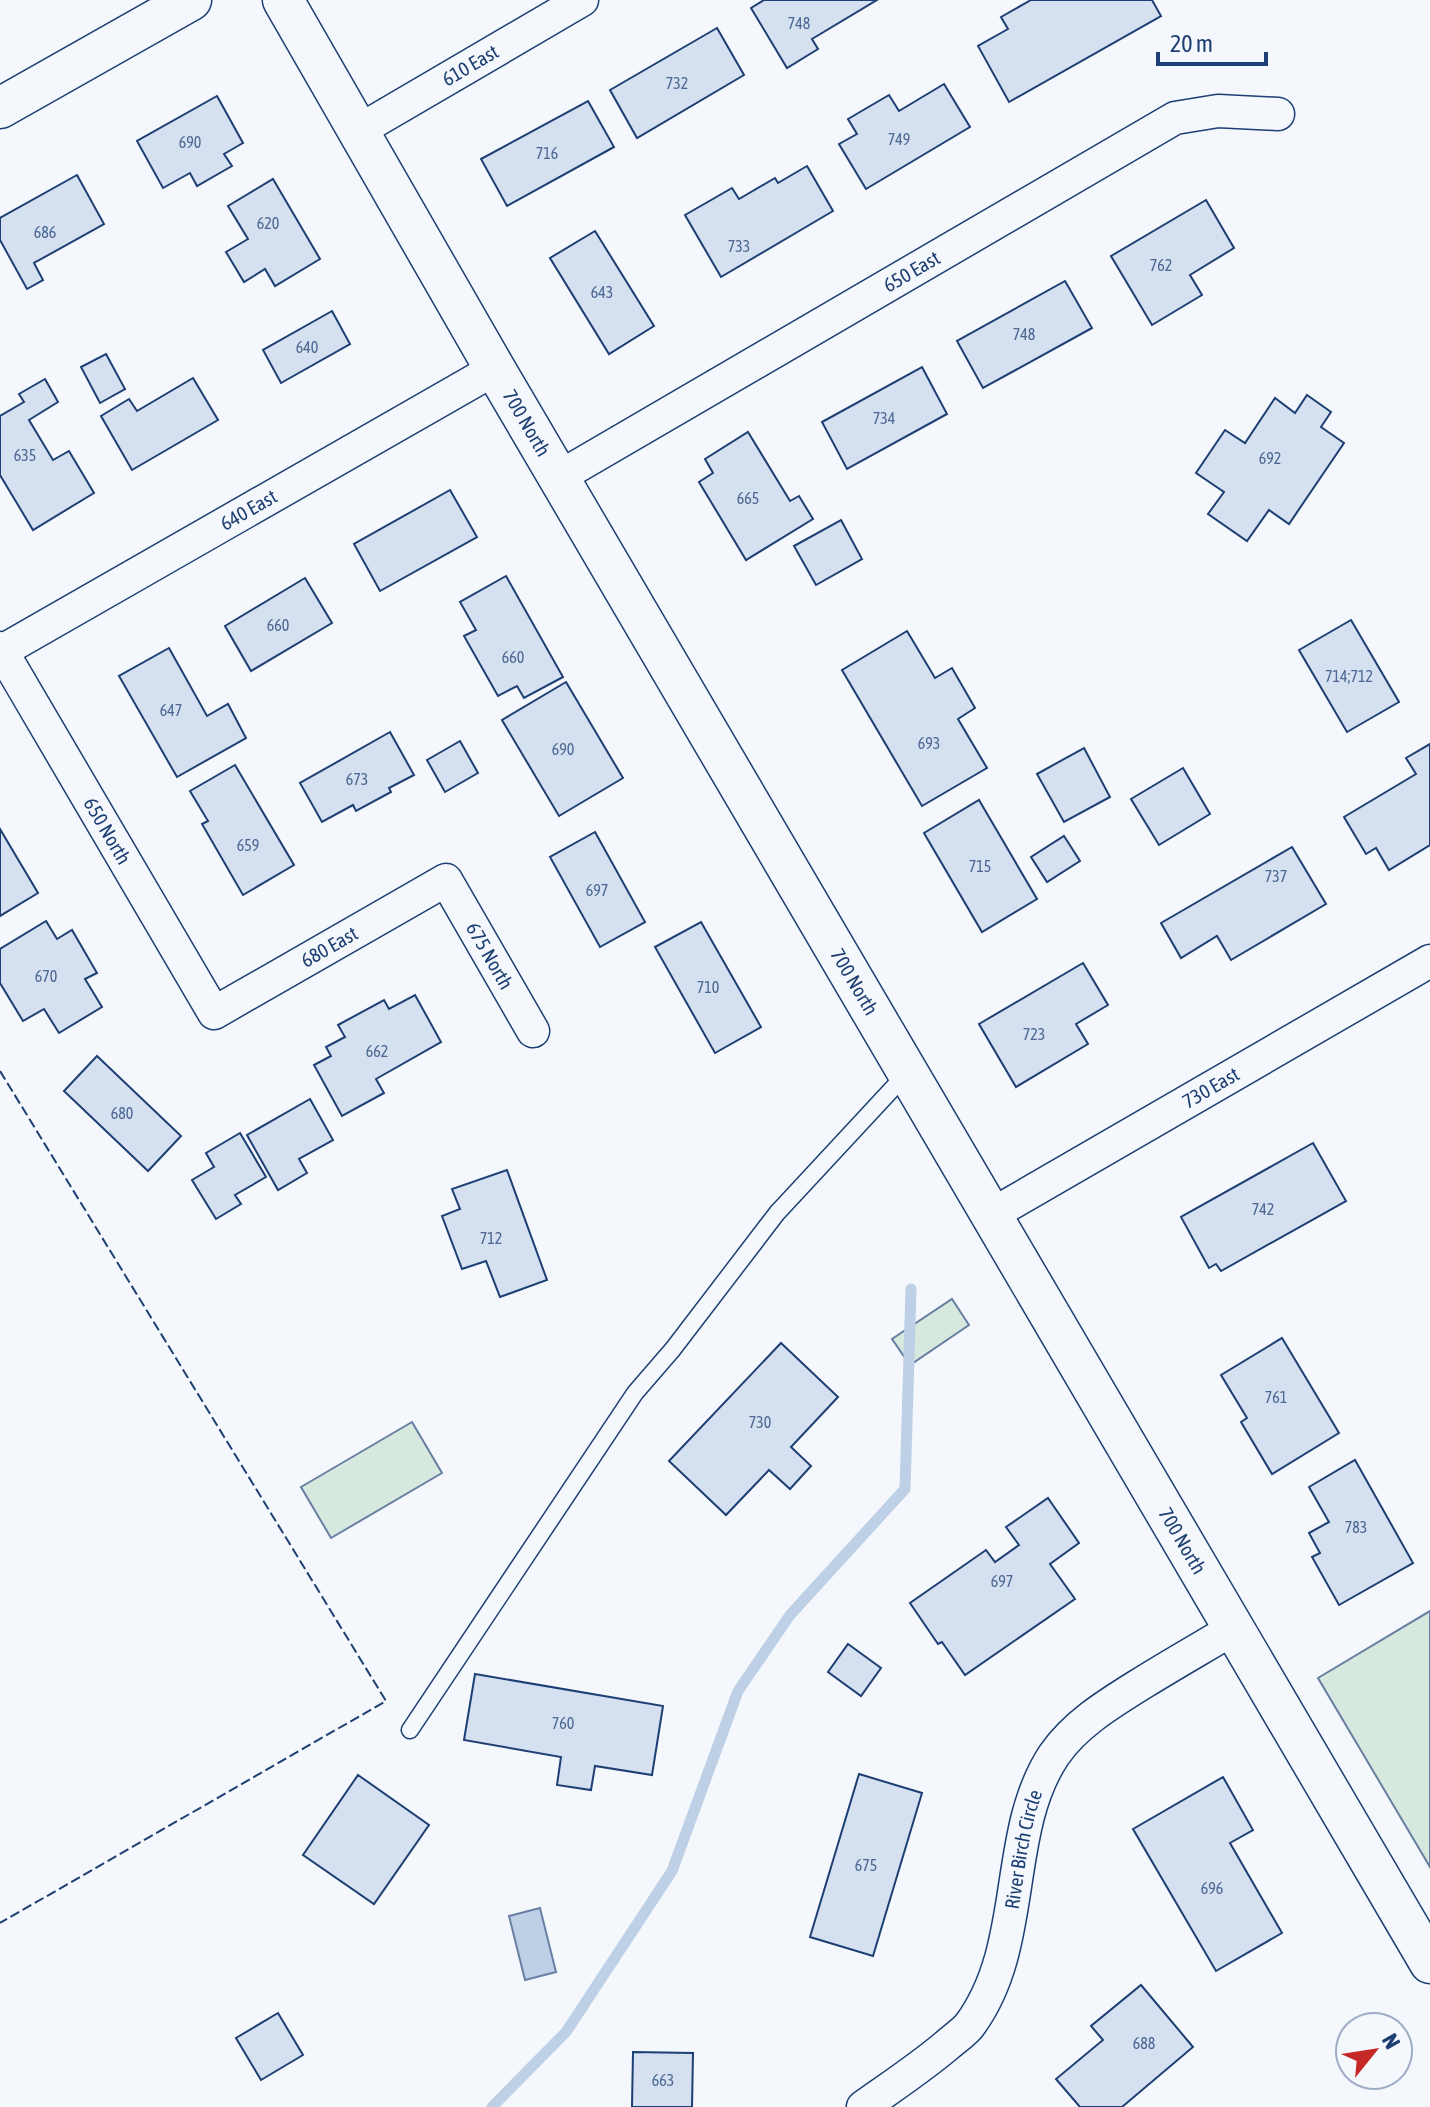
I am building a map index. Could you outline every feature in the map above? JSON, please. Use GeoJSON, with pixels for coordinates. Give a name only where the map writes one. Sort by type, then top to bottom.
{"type":"FeatureCollection","features":[{"type":"Feature","properties":{"kind":"street"},"geometry":{"type":"LineString","coordinates":[[0,108],[191,0]]}},
{"type":"Feature","properties":{"kind":"street","name":"700 North"},"geometry":{"type":"LineString","coordinates":[[283,0],[495,369],[1430,1963]]}},
{"type":"Feature","properties":{"kind":"street","name":"610 East"},"geometry":{"type":"LineString","coordinates":[[358,131],[582,0]]}},
{"type":"Feature","properties":{"kind":"street","name":"650 East"},"geometry":{"type":"LineString","coordinates":[[559,477],[1175,118],[1218,111],[1278,114]]}},
{"type":"Feature","properties":{"kind":"street","name":"640 East"},"geometry":{"type":"LineString","coordinates":[[1,649],[495,369]]}},
{"type":"Feature","properties":{"kind":"street","name":"650 North"},"geometry":{"type":"LineString","coordinates":[[1,649],[214,1013]]}},
{"type":"Feature","properties":{"kind":"street","name":"680 East"},"geometry":{"type":"LineString","coordinates":[[214,1013],[446,880]]}},
{"type":"Feature","properties":{"kind":"street","name":"675 North"},"geometry":{"type":"LineString","coordinates":[[446,880],[533,1031]]}},
{"type":"Feature","properties":{"kind":"street","name":"730 East"},"geometry":{"type":"LineString","coordinates":[[991,1215],[1430,961]]}},
{"type":"Feature","properties":{"kind":"street","name":"River Birch Circle"},"geometry":{"type":"LineString","coordinates":[[863,2107],[929,2060],[968,2027],[993,1983],[1006,1942],[1029,1810],[1041,1779],[1056,1753],[1082,1725],[1111,1703],[1233,1629]]}},
{"type":"Feature","properties":{"kind":"lane"},"geometry":{"type":"LineString","coordinates":[[410,1730],[635,1393],[673,1349],[777,1213],[908,1072]]}},
{"type":"Feature","properties":{"kind":"shaded area"},"geometry":{"type":"Polygon","coordinates":[[[952,1299],[969,1325],[910,1365],[892,1339],[952,1299]]]}},
{"type":"Feature","properties":{"kind":"shaded area"},"geometry":{"type":"Polygon","coordinates":[[[412,1422],[442,1473],[331,1538],[301,1487],[412,1422]]]}},
{"type":"Feature","properties":{"kind":"shaded area"},"geometry":{"type":"Polygon","coordinates":[[[1430,1611],[1430,1867],[1318,1678],[1430,1611]]]}},
{"type":"Feature","properties":{"kind":"water"},"geometry":{"type":"Polygon","coordinates":[[[540,1908],[556,1972],[525,1980],[509,1916],[540,1908]]]}},
{"type":"Feature","properties":{"kind":"building"},"geometry":{"type":"Polygon","coordinates":[[[764,0],[877,0],[812,39],[818,49],[787,68],[751,8],[764,0]]]}},
{"type":"Feature","properties":{"kind":"building"},"geometry":{"type":"Polygon","coordinates":[[[1031,0],[1152,0],[1161,16],[1009,102],[978,46],[1008,29],[1001,17],[1031,0]]]}},
{"type":"Feature","properties":{"kind":"building"},"geometry":{"type":"Polygon","coordinates":[[[717,28],[744,75],[637,138],[610,90],[717,28]]]}},
{"type":"Feature","properties":{"kind":"building"},"geometry":{"type":"Polygon","coordinates":[[[944,84],[970,127],[866,189],[839,144],[857,134],[848,119],[889,95],[899,111],[944,84]]]}},
{"type":"Feature","properties":{"kind":"building"},"geometry":{"type":"Polygon","coordinates":[[[217,96],[243,143],[224,154],[232,166],[197,186],[190,173],[163,188],[137,141],[217,96]]]}},
{"type":"Feature","properties":{"kind":"building"},"geometry":{"type":"Polygon","coordinates":[[[588,101],[614,147],[507,206],[481,159],[588,101]]]}},
{"type":"Feature","properties":{"kind":"building"},"geometry":{"type":"Polygon","coordinates":[[[807,166],[833,211],[721,277],[685,215],[732,188],[739,199],[775,178],[778,183],[807,166]]]}},
{"type":"Feature","properties":{"kind":"building"},"geometry":{"type":"Polygon","coordinates":[[[77,175],[104,224],[34,263],[43,280],[27,289],[0,240],[0,218],[77,175]]]}},
{"type":"Feature","properties":{"kind":"building"},"geometry":{"type":"Polygon","coordinates":[[[273,179],[320,259],[275,286],[265,269],[244,282],[226,252],[248,239],[228,206],[273,179]]]}},
{"type":"Feature","properties":{"kind":"building"},"geometry":{"type":"Polygon","coordinates":[[[1206,200],[1234,248],[1190,275],[1202,295],[1152,325],[1111,256],[1206,200]]]}},
{"type":"Feature","properties":{"kind":"building"},"geometry":{"type":"Polygon","coordinates":[[[595,231],[654,326],[609,354],[550,258],[595,231]]]}},
{"type":"Feature","properties":{"kind":"building"},"geometry":{"type":"Polygon","coordinates":[[[1065,281],[1092,328],[983,388],[957,341],[1065,281]]]}},
{"type":"Feature","properties":{"kind":"building"},"geometry":{"type":"Polygon","coordinates":[[[332,311],[350,344],[281,383],[263,350],[332,311]]]}},
{"type":"Feature","properties":{"kind":"building"},"geometry":{"type":"Polygon","coordinates":[[[106,354],[125,389],[100,403],[81,367],[106,354]]]}},
{"type":"Feature","properties":{"kind":"building"},"geometry":{"type":"Polygon","coordinates":[[[922,367],[947,414],[847,469],[822,422],[922,367]]]}},
{"type":"Feature","properties":{"kind":"building"},"geometry":{"type":"Polygon","coordinates":[[[193,378],[218,420],[132,470],[101,416],[129,399],[137,411],[193,378]]]}},
{"type":"Feature","properties":{"kind":"building"},"geometry":{"type":"Polygon","coordinates":[[[45,379],[58,402],[29,420],[53,460],[69,451],[94,493],[33,530],[0,475],[0,416],[24,402],[19,394],[45,379]]]}},
{"type":"Feature","properties":{"kind":"building"},"geometry":{"type":"Polygon","coordinates":[[[1307,395],[1331,412],[1321,427],[1344,443],[1289,524],[1269,510],[1247,541],[1208,514],[1224,492],[1196,473],[1225,430],[1245,443],[1275,398],[1295,413],[1307,395]]]}},
{"type":"Feature","properties":{"kind":"building"},"geometry":{"type":"Polygon","coordinates":[[[748,432],[790,501],[799,496],[813,519],[746,560],[699,482],[713,473],[705,459],[748,432]]]}},
{"type":"Feature","properties":{"kind":"building"},"geometry":{"type":"Polygon","coordinates":[[[450,490],[477,537],[380,591],[354,544],[450,490]]]}},
{"type":"Feature","properties":{"kind":"building"},"geometry":{"type":"Polygon","coordinates":[[[841,520],[862,559],[816,585],[794,546],[841,520]]]}},
{"type":"Feature","properties":{"kind":"building"},"geometry":{"type":"Polygon","coordinates":[[[506,576],[563,677],[524,698],[517,686],[498,696],[464,636],[476,630],[460,602],[506,576]]]}},
{"type":"Feature","properties":{"kind":"building"},"geometry":{"type":"Polygon","coordinates":[[[305,578],[332,623],[251,671],[225,626],[305,578]]]}},
{"type":"Feature","properties":{"kind":"building"},"geometry":{"type":"Polygon","coordinates":[[[1351,620],[1399,702],[1347,732],[1299,650],[1351,620]]]}},
{"type":"Feature","properties":{"kind":"building"},"geometry":{"type":"Polygon","coordinates":[[[907,631],[935,678],[952,668],[975,708],[958,719],[987,768],[922,806],[842,670],[907,631]]]}},
{"type":"Feature","properties":{"kind":"building"},"geometry":{"type":"Polygon","coordinates":[[[169,648],[207,716],[228,704],[246,738],[177,777],[119,676],[169,648]]]}},
{"type":"Feature","properties":{"kind":"building"},"geometry":{"type":"Polygon","coordinates":[[[566,682],[623,778],[559,816],[502,720],[566,682]]]}},
{"type":"Feature","properties":{"kind":"building"},"geometry":{"type":"Polygon","coordinates":[[[390,732],[414,775],[356,811],[353,805],[322,822],[300,783],[390,732]]]}},
{"type":"Feature","properties":{"kind":"building"},"geometry":{"type":"Polygon","coordinates":[[[460,741],[478,773],[445,792],[427,760],[460,741]]]}},
{"type":"Feature","properties":{"kind":"building"},"geometry":{"type":"Polygon","coordinates":[[[1430,744],[1430,845],[1389,870],[1376,848],[1366,854],[1344,817],[1416,774],[1406,758],[1430,744]]]}},
{"type":"Feature","properties":{"kind":"building"},"geometry":{"type":"Polygon","coordinates":[[[1084,748],[1110,797],[1064,822],[1037,774],[1084,748]]]}},
{"type":"Feature","properties":{"kind":"building"},"geometry":{"type":"Polygon","coordinates":[[[235,765],[294,865],[243,895],[202,824],[208,821],[190,791],[235,765]]]}},
{"type":"Feature","properties":{"kind":"building"},"geometry":{"type":"Polygon","coordinates":[[[1183,768],[1210,814],[1159,845],[1131,799],[1183,768]]]}},
{"type":"Feature","properties":{"kind":"building"},"geometry":{"type":"Polygon","coordinates":[[[979,800],[1037,899],[982,932],[924,833],[979,800]]]}},
{"type":"Feature","properties":{"kind":"building"},"geometry":{"type":"Polygon","coordinates":[[[0,829],[38,893],[0,916],[0,829]]]}},
{"type":"Feature","properties":{"kind":"building"},"geometry":{"type":"Polygon","coordinates":[[[595,832],[645,922],[600,947],[550,857],[595,832]]]}},
{"type":"Feature","properties":{"kind":"building"},"geometry":{"type":"Polygon","coordinates":[[[1064,836],[1080,861],[1047,882],[1031,857],[1064,836]]]}},
{"type":"Feature","properties":{"kind":"building"},"geometry":{"type":"Polygon","coordinates":[[[1292,847],[1326,904],[1231,960],[1217,936],[1181,958],[1161,923],[1292,847]]]}},
{"type":"Feature","properties":{"kind":"building"},"geometry":{"type":"Polygon","coordinates":[[[46,921],[57,939],[72,930],[97,973],[85,979],[102,1007],[59,1033],[44,1009],[23,1021],[0,983],[0,949],[46,921]]]}},
{"type":"Feature","properties":{"kind":"building"},"geometry":{"type":"Polygon","coordinates":[[[701,922],[761,1027],[715,1053],[655,947],[701,922]]]}},
{"type":"Feature","properties":{"kind":"building"},"geometry":{"type":"Polygon","coordinates":[[[1083,963],[1108,1005],[1076,1024],[1088,1044],[1016,1087],[979,1024],[1083,963]]]}},
{"type":"Feature","properties":{"kind":"building"},"geometry":{"type":"Polygon","coordinates":[[[415,995],[441,1042],[376,1079],[384,1093],[342,1116],[314,1065],[331,1056],[326,1047],[345,1037],[338,1025],[384,1000],[389,1009],[415,995]]]}},
{"type":"Feature","properties":{"kind":"building"},"geometry":{"type":"Polygon","coordinates":[[[97,1056],[181,1136],[148,1171],[64,1091],[97,1056]]]}},
{"type":"Feature","properties":{"kind":"building"},"geometry":{"type":"Polygon","coordinates":[[[310,1099],[333,1140],[299,1159],[307,1173],[278,1190],[247,1135],[310,1099]]]}},
{"type":"Feature","properties":{"kind":"building"},"geometry":{"type":"Polygon","coordinates":[[[240,1133],[266,1177],[235,1195],[241,1204],[216,1219],[192,1180],[214,1167],[206,1153],[240,1133]]]}},
{"type":"Feature","properties":{"kind":"building"},"geometry":{"type":"Polygon","coordinates":[[[1313,1143],[1346,1201],[1221,1271],[1216,1264],[1209,1268],[1181,1217],[1313,1143]]]}},
{"type":"Feature","properties":{"kind":"building"},"geometry":{"type":"Polygon","coordinates":[[[507,1170],[547,1280],[500,1297],[486,1261],[462,1269],[442,1216],[460,1209],[452,1189],[507,1170]]]}},
{"type":"Feature","properties":{"kind":"building"},"geometry":{"type":"Polygon","coordinates":[[[1282,1338],[1339,1433],[1272,1474],[1241,1422],[1247,1418],[1221,1375],[1282,1338]]]}},
{"type":"Feature","properties":{"kind":"building"},"geometry":{"type":"Polygon","coordinates":[[[781,1343],[838,1397],[791,1447],[811,1466],[790,1489],[769,1470],[726,1515],[669,1461],[781,1343]]]}},
{"type":"Feature","properties":{"kind":"building"},"geometry":{"type":"Polygon","coordinates":[[[1355,1460],[1413,1563],[1339,1605],[1312,1557],[1320,1553],[1309,1533],[1329,1522],[1309,1487],[1355,1460]]]}},
{"type":"Feature","properties":{"kind":"building"},"geometry":{"type":"Polygon","coordinates":[[[1048,1498],[1079,1543],[1050,1564],[1075,1599],[965,1675],[942,1642],[938,1644],[910,1603],[986,1550],[995,1562],[1019,1545],[1006,1527],[1048,1498]]]}},
{"type":"Feature","properties":{"kind":"building"},"geometry":{"type":"Polygon","coordinates":[[[848,1644],[881,1668],[861,1696],[828,1672],[848,1644]]]}},
{"type":"Feature","properties":{"kind":"building"},"geometry":{"type":"Polygon","coordinates":[[[475,1674],[663,1706],[652,1775],[595,1766],[591,1790],[557,1785],[561,1757],[464,1740],[475,1674]]]}},
{"type":"Feature","properties":{"kind":"building"},"geometry":{"type":"Polygon","coordinates":[[[859,1774],[922,1793],[873,1956],[810,1937],[859,1774]]]}},
{"type":"Feature","properties":{"kind":"building"},"geometry":{"type":"Polygon","coordinates":[[[358,1775],[429,1825],[374,1904],[303,1855],[358,1775]]]}},
{"type":"Feature","properties":{"kind":"building"},"geometry":{"type":"Polygon","coordinates":[[[1223,1777],[1253,1830],[1230,1843],[1282,1933],[1216,1971],[1133,1829],[1223,1777]]]}},
{"type":"Feature","properties":{"kind":"building"},"geometry":{"type":"Polygon","coordinates":[[[1141,1985],[1193,2047],[1122,2107],[1080,2107],[1056,2079],[1103,2040],[1091,2026],[1141,1985]]]}},
{"type":"Feature","properties":{"kind":"building"},"geometry":{"type":"Polygon","coordinates":[[[278,2013],[303,2055],[261,2080],[236,2038],[278,2013]]]}},
{"type":"Feature","properties":{"kind":"building"},"geometry":{"type":"Polygon","coordinates":[[[633,2052],[693,2053],[692,2107],[632,2107],[633,2052]]]}},
{"type":"Feature","properties":{"kind":"waterway"},"geometry":{"type":"LineString","coordinates":[[492,2107],[566,2032],[672,1871],[738,1691],[790,1615],[905,1489],[911,1289]]}},
{"type":"Feature","properties":{"kind":"fence"},"geometry":{"type":"LineString","coordinates":[[0,1071],[386,1701],[0,1923]]}}]}
